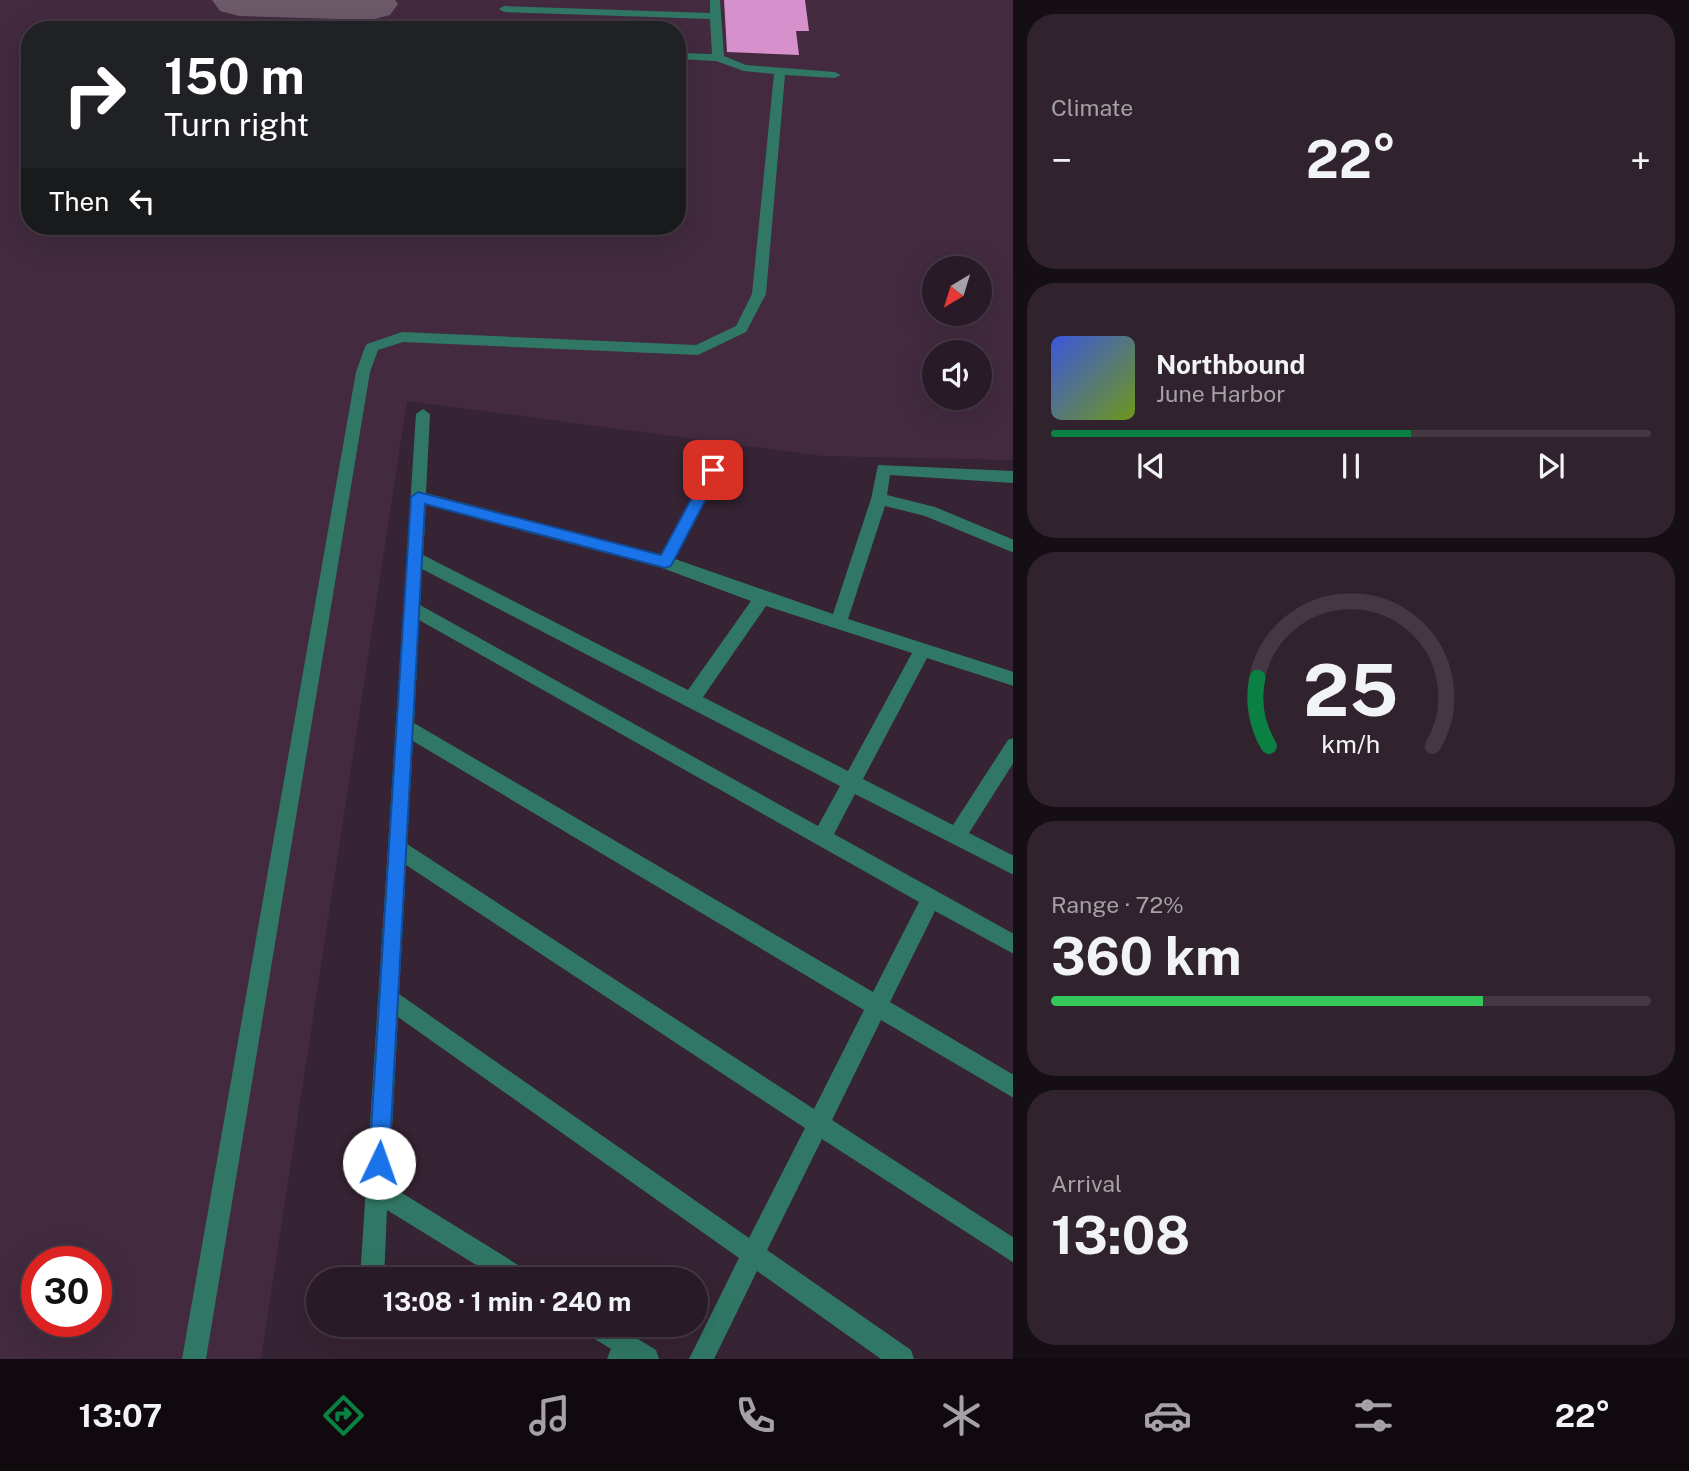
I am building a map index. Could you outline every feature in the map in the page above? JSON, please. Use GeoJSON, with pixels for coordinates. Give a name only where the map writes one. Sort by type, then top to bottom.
{"type":"FeatureCollection","features":[{"type":"Feature","properties":{"kind":"street"},"geometry":{"type":"LineString","coordinates":[[715,0],[718,58]]}},
{"type":"Feature","properties":{"kind":"street"},"geometry":{"type":"LineString","coordinates":[[504,9],[715,16]]}},
{"type":"Feature","properties":{"kind":"street"},"geometry":{"type":"LineString","coordinates":[[686,56],[718,58],[744,68],[835,75]]}},
{"type":"Feature","properties":{"kind":"street"},"geometry":{"type":"LineString","coordinates":[[194,1359],[363,372],[372,347],[402,337],[698,350],[741,330],[759,294],[780,71]]}},
{"type":"Feature","properties":{"kind":"street"},"geometry":{"type":"LineString","coordinates":[[373,1267],[423,414]]}},
{"type":"Feature","properties":{"kind":"street"},"geometry":{"type":"LineString","coordinates":[[665,562],[726,447]]}},
{"type":"Feature","properties":{"kind":"street"},"geometry":{"type":"LineString","coordinates":[[839,622],[879,499],[883,469],[1013,477]]}},
{"type":"Feature","properties":{"kind":"street"},"geometry":{"type":"LineString","coordinates":[[418,497],[665,562],[762,598],[1013,679]]}},
{"type":"Feature","properties":{"kind":"street"},"geometry":{"type":"LineString","coordinates":[[879,499],[929,511],[1013,547]]}},
{"type":"Feature","properties":{"kind":"street"},"geometry":{"type":"LineString","coordinates":[[415,558],[1013,866]]}},
{"type":"Feature","properties":{"kind":"street"},"geometry":{"type":"LineString","coordinates":[[691,700],[762,598]]}},
{"type":"Feature","properties":{"kind":"street"},"geometry":{"type":"LineString","coordinates":[[412,608],[1013,945]]}},
{"type":"Feature","properties":{"kind":"street"},"geometry":{"type":"LineString","coordinates":[[822,837],[923,650]]}},
{"type":"Feature","properties":{"kind":"street"},"geometry":{"type":"LineString","coordinates":[[405,727],[1013,1087]]}},
{"type":"Feature","properties":{"kind":"street"},"geometry":{"type":"LineString","coordinates":[[957,835],[1013,746]]}},
{"type":"Feature","properties":{"kind":"street"},"geometry":{"type":"LineString","coordinates":[[397,848],[1013,1252]]}},
{"type":"Feature","properties":{"kind":"street"},"geometry":{"type":"LineString","coordinates":[[701,1359],[931,898]]}},
{"type":"Feature","properties":{"kind":"street"},"geometry":{"type":"LineString","coordinates":[[388,998],[902,1359]]}},
{"type":"Feature","properties":{"kind":"street"},"geometry":{"type":"LineString","coordinates":[[377,1191],[500,1267]]}},
{"type":"Feature","properties":{"kind":"street"},"geometry":{"type":"LineString","coordinates":[[606,1337],[622,1352],[648,1359]]}},
{"type":"Feature","properties":{"kind":"shaded area"},"geometry":{"type":"Polygon","coordinates":[[[0,0],[1013,0],[1013,460],[823,456],[407,401],[261,1359],[0,1359],[0,0]]]}},
{"type":"Feature","properties":{"kind":"building"},"geometry":{"type":"Polygon","coordinates":[[[724,0],[805,0],[809,31],[796,31],[799,55],[727,52],[724,0]]]}},
{"type":"Feature","properties":{"kind":"taxiway"},"geometry":{"type":"LineString","coordinates":[[239,0],[371,4]]}},
{"type":"Feature","properties":{"kind":"route"},"geometry":{"type":"LineString","coordinates":[[379,1163],[418,497],[665,562],[713,470]]}}]}
